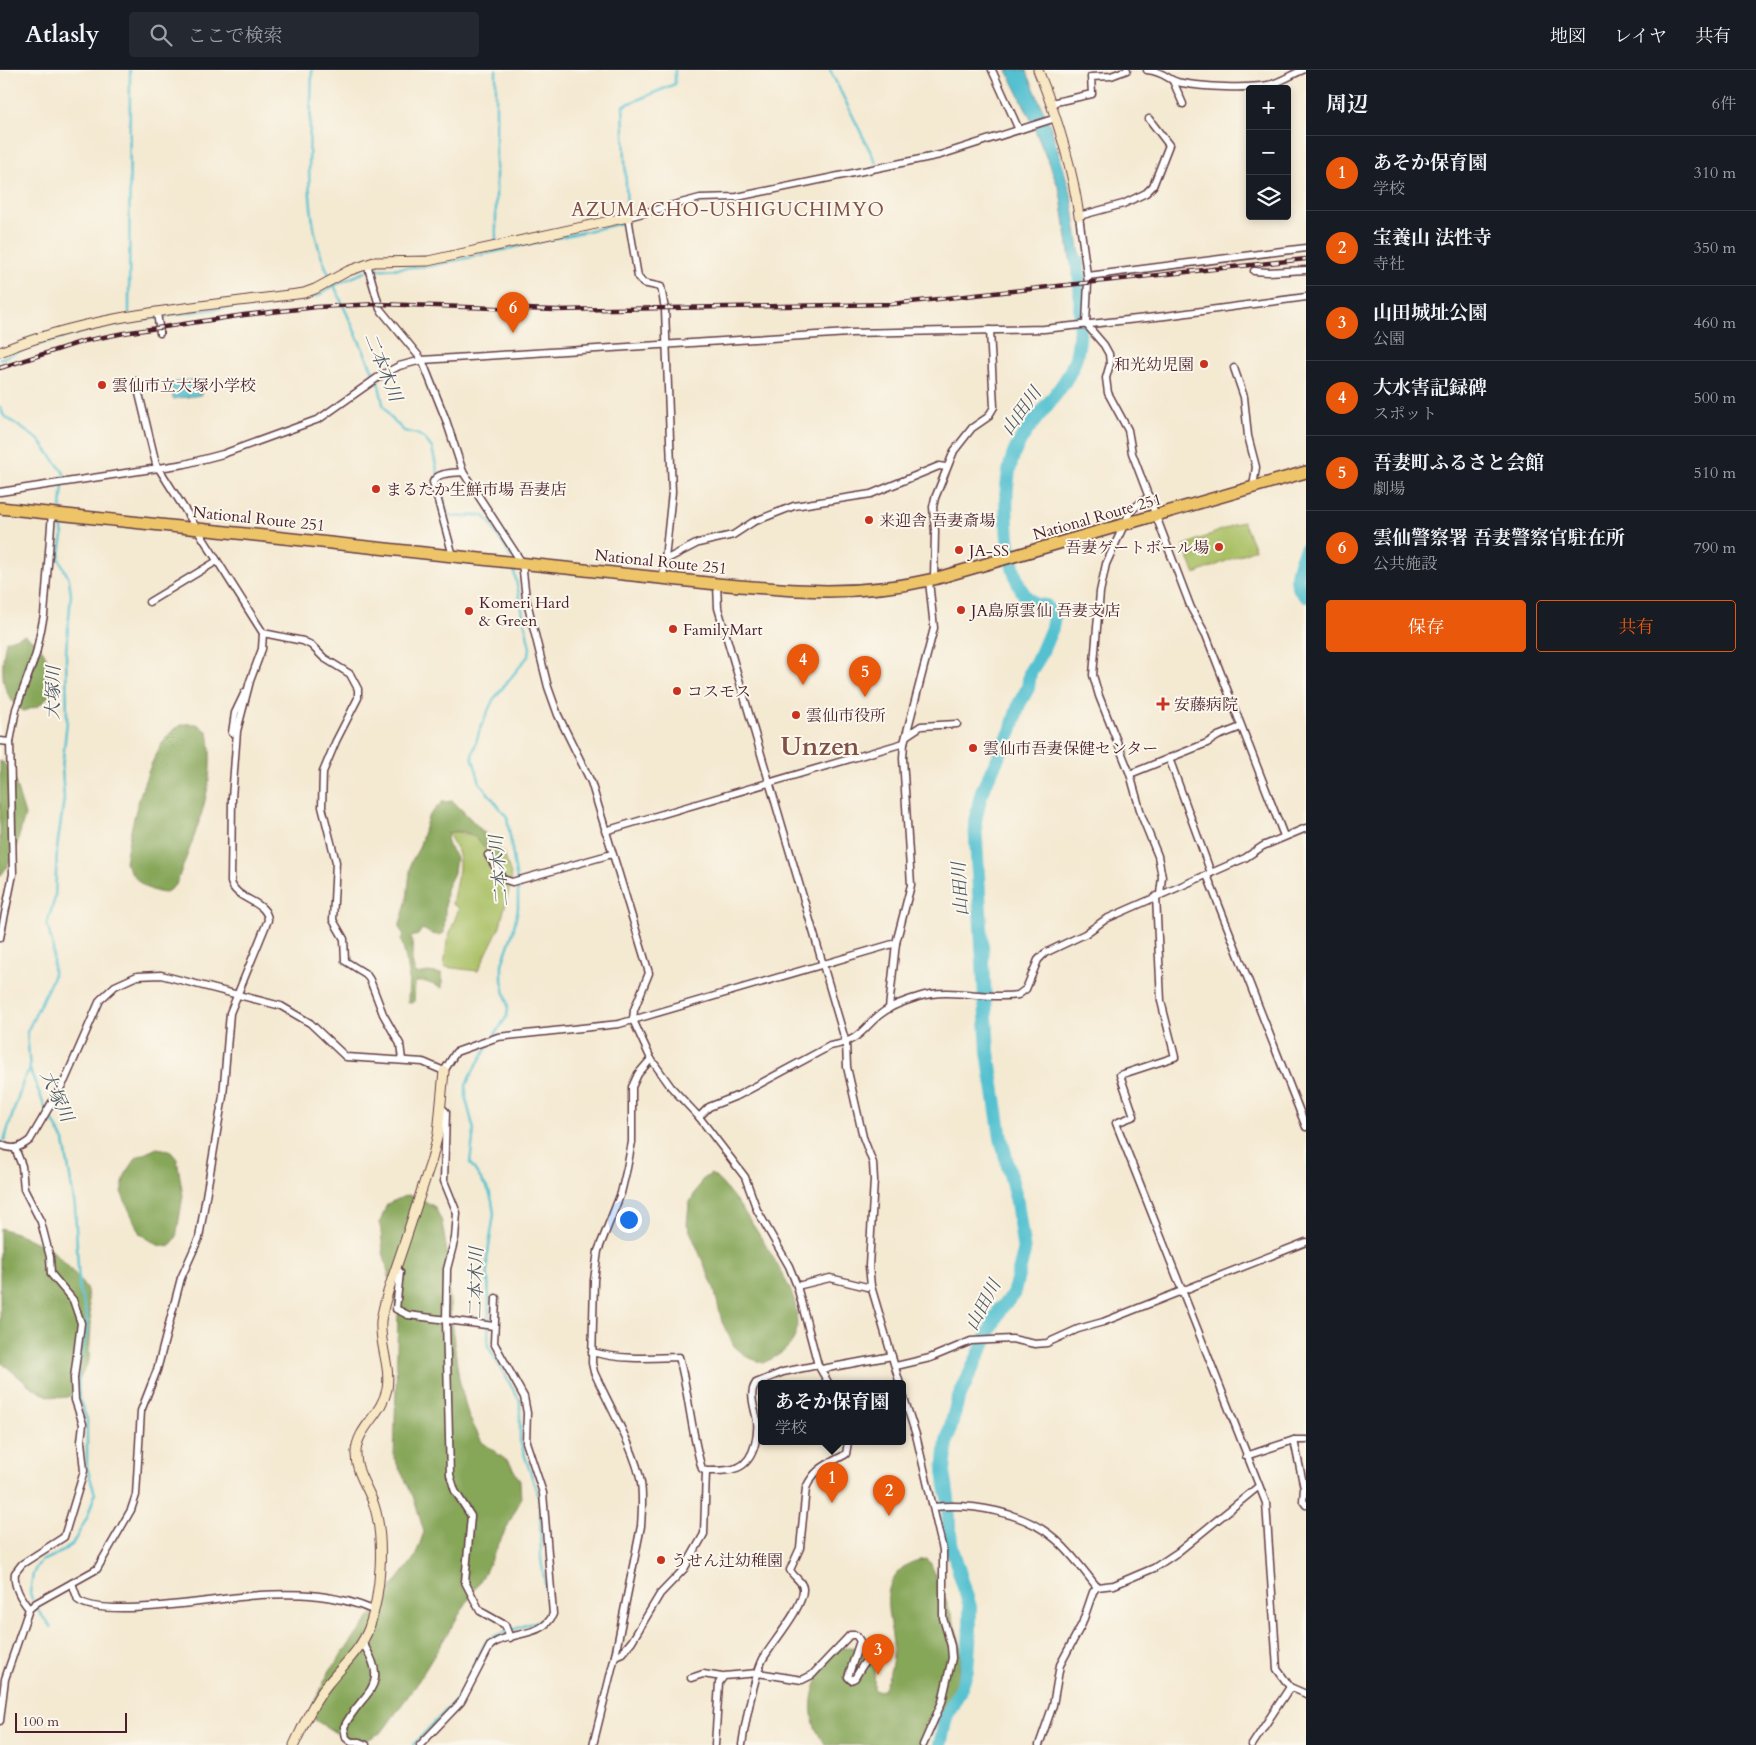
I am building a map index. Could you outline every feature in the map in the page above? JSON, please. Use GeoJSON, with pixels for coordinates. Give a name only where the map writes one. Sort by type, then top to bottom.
{"type":"FeatureCollection","features":[{"type":"Feature","properties":{"kind":"highway","name":"National Route 251"},"geometry":{"type":"LineString","coordinates":[[0,508],[717,584],[805,592],[852,592],[931,580],[1306,472]]}},
{"type":"Feature","properties":{"kind":"street"},"geometry":{"type":"LineString","coordinates":[[992,70],[1020,129]]}},
{"type":"Feature","properties":{"kind":"street"},"geometry":{"type":"LineString","coordinates":[[1038,70],[1051,103],[1054,119],[1074,180],[1088,276],[1083,325]]}},
{"type":"Feature","properties":{"kind":"street"},"geometry":{"type":"LineString","coordinates":[[1051,103],[1092,94],[1091,77],[1110,76],[1127,70]]}},
{"type":"Feature","properties":{"kind":"street"},"geometry":{"type":"LineString","coordinates":[[1147,70],[1160,71],[1172,81],[1183,104]]}},
{"type":"Feature","properties":{"kind":"street"},"geometry":{"type":"LineString","coordinates":[[1172,81],[1226,86],[1268,85],[1304,70]]}},
{"type":"Feature","properties":{"kind":"street"},"geometry":{"type":"LineString","coordinates":[[0,352],[39,338],[88,324],[304,293],[367,264],[428,261],[628,217],[700,198],[737,197],[940,155],[1054,119]]}},
{"type":"Feature","properties":{"kind":"street"},"geometry":{"type":"LineString","coordinates":[[1079,216],[1123,204],[1146,193],[1153,186],[1169,146],[1149,119]]}},
{"type":"Feature","properties":{"kind":"street"},"geometry":{"type":"LineString","coordinates":[[628,217],[638,277],[643,283],[658,285],[663,290],[667,345],[672,492],[663,578]]}},
{"type":"Feature","properties":{"kind":"street"},"geometry":{"type":"LineString","coordinates":[[1088,276],[1306,248]]}},
{"type":"Feature","properties":{"kind":"street"},"geometry":{"type":"LineString","coordinates":[[367,264],[380,309],[422,360],[446,420],[463,472],[520,562],[526,598],[548,687],[558,715],[591,782],[649,973],[634,1010],[633,1020],[651,1059],[671,1087],[699,1117],[745,1178],[757,1210],[789,1266],[797,1286],[820,1367],[827,1380]]}},
{"type":"Feature","properties":{"kind":"street"},"geometry":{"type":"LineString","coordinates":[[1254,271],[1306,270]]}},
{"type":"Feature","properties":{"kind":"street"},"geometry":{"type":"LineString","coordinates":[[0,492],[61,481],[186,464],[223,454],[312,422],[399,366],[422,360],[849,333],[1063,327],[1306,297]]}},
{"type":"Feature","properties":{"kind":"street"},"geometry":{"type":"LineString","coordinates":[[157,313],[160,332]]}},
{"type":"Feature","properties":{"kind":"street"},"geometry":{"type":"LineString","coordinates":[[1083,325],[1104,345],[1109,354],[1110,364],[1106,378],[1108,393],[1128,430],[1132,453],[1158,515],[1191,608],[1206,635],[1284,836]]}},
{"type":"Feature","properties":{"kind":"street"},"geometry":{"type":"LineString","coordinates":[[889,1008],[896,943],[909,900],[912,870],[905,809],[905,739],[934,628],[931,580],[935,531],[933,507],[946,467],[963,438],[972,428],[988,417],[994,407],[990,330]]}},
{"type":"Feature","properties":{"kind":"street"},"geometry":{"type":"LineString","coordinates":[[1234,368],[1244,398],[1248,436],[1256,467],[1253,487]]}},
{"type":"Feature","properties":{"kind":"street"},"geometry":{"type":"LineString","coordinates":[[0,1721],[6,1679],[29,1609],[36,1603],[97,1570],[104,1561],[132,1510],[136,1495],[142,1411],[157,1370],[180,1278],[199,1238],[223,1096],[230,1013],[268,920],[265,910],[235,891],[231,882],[232,798],[237,731],[247,692],[262,649],[264,634],[158,467],[136,382]]}},
{"type":"Feature","properties":{"kind":"street"},"geometry":{"type":"LineString","coordinates":[[666,560],[698,543],[733,535],[753,522],[794,506],[871,494],[939,466],[946,467]]}},
{"type":"Feature","properties":{"kind":"street"},"geometry":{"type":"LineString","coordinates":[[453,556],[433,482],[436,477],[444,474],[463,472]]}},
{"type":"Feature","properties":{"kind":"street"},"geometry":{"type":"LineString","coordinates":[[1150,497],[1134,507],[1106,564],[1100,592],[1093,675],[1099,696],[1130,774],[1142,817],[1161,868],[1158,895],[1157,960],[1161,1000],[1175,1057],[1120,1075],[1134,1116],[1116,1123],[1266,1503],[1277,1670],[1290,1687],[1306,1694]]}},
{"type":"Feature","properties":{"kind":"street"},"geometry":{"type":"LineString","coordinates":[[0,938],[13,874],[10,742],[16,709],[36,654],[44,615],[52,513]]}},
{"type":"Feature","properties":{"kind":"street"},"geometry":{"type":"LineString","coordinates":[[149,602],[217,561]]}},
{"type":"Feature","properties":{"kind":"street"},"geometry":{"type":"LineString","coordinates":[[717,584],[718,608],[846,1043],[847,1068],[863,1137],[873,1163],[874,1180],[868,1266],[871,1286],[899,1380]]}},
{"type":"Feature","properties":{"kind":"street"},"geometry":{"type":"LineString","coordinates":[[264,634],[303,641],[324,658],[350,674],[356,682],[358,698],[336,741],[324,772],[322,807],[336,862],[333,920],[344,939],[345,961],[366,974],[370,980],[383,1014],[400,1044],[402,1060]]}},
{"type":"Feature","properties":{"kind":"street"},"geometry":{"type":"LineString","coordinates":[[232,733],[242,696],[247,692]]}},
{"type":"Feature","properties":{"kind":"street"},"geometry":{"type":"LineString","coordinates":[[605,831],[770,782],[905,739],[921,726],[957,724]]}},
{"type":"Feature","properties":{"kind":"street"},"geometry":{"type":"LineString","coordinates":[[1130,774],[1241,727]]}},
{"type":"Feature","properties":{"kind":"street"},"geometry":{"type":"LineString","coordinates":[[0,741],[10,742]]}},
{"type":"Feature","properties":{"kind":"street"},"geometry":{"type":"LineString","coordinates":[[1169,758],[1209,874],[1306,1127]]}},
{"type":"Feature","properties":{"kind":"street"},"geometry":{"type":"LineString","coordinates":[[699,1117],[709,1107],[739,1096],[830,1046],[846,1043],[856,1038],[889,1008],[920,996],[942,993],[997,996],[1021,994],[1026,989],[1038,960],[1045,953],[1085,934],[1106,919],[1245,858],[1284,836],[1305,828]]}},
{"type":"Feature","properties":{"kind":"street"},"geometry":{"type":"LineString","coordinates":[[488,854],[503,879],[517,880],[612,854]]}},
{"type":"Feature","properties":{"kind":"street"},"geometry":{"type":"LineString","coordinates":[[294,1745],[316,1701],[362,1642],[369,1628],[378,1588],[380,1541],[377,1514],[356,1465],[356,1451],[358,1439],[376,1415],[384,1400],[388,1386],[380,1338],[381,1323],[396,1268],[432,1159],[441,1107],[444,1071],[456,1052],[498,1037],[619,1024],[896,943]]}},
{"type":"Feature","properties":{"kind":"street"},"geometry":{"type":"LineString","coordinates":[[0,1144],[15,1148],[23,1146],[30,1140],[65,1080],[100,1000],[116,986],[137,976],[161,976],[281,1006],[296,1014],[346,1056],[423,1062],[444,1071]]}},
{"type":"Feature","properties":{"kind":"street"},"geometry":{"type":"LineString","coordinates":[[592,1745],[615,1656],[641,1526],[641,1484],[634,1462],[594,1372],[592,1352],[594,1280],[598,1251],[621,1193],[627,1168],[632,1142],[632,1087],[638,1074],[651,1059]]}},
{"type":"Feature","properties":{"kind":"street"},"geometry":{"type":"LineString","coordinates":[[441,1107],[446,1112],[444,1181],[456,1213],[455,1238],[447,1270],[446,1320],[450,1475],[456,1491],[471,1516],[466,1582],[480,1611],[507,1628],[510,1636]]}},
{"type":"Feature","properties":{"kind":"street"},"geometry":{"type":"LineString","coordinates":[[15,1148],[22,1166],[24,1189],[40,1222],[50,1257],[51,1274],[73,1300],[81,1324],[74,1378],[75,1400],[83,1424],[81,1440],[84,1471],[64,1538],[22,1564],[15,1573],[16,1586],[22,1601],[29,1609]]}},
{"type":"Feature","properties":{"kind":"street"},"geometry":{"type":"LineString","coordinates":[[896,1366],[930,1358],[972,1341],[1002,1339],[1034,1344],[1047,1343],[1078,1329],[1103,1322],[1306,1242]]}},
{"type":"Feature","properties":{"kind":"street"},"geometry":{"type":"LineString","coordinates":[[396,1268],[400,1272],[397,1310],[408,1315],[490,1325]]}},
{"type":"Feature","properties":{"kind":"street"},"geometry":{"type":"LineString","coordinates":[[797,1286],[830,1278],[867,1287],[871,1286]]}},
{"type":"Feature","properties":{"kind":"street"},"geometry":{"type":"LineString","coordinates":[[420,1745],[461,1702],[490,1646],[510,1636],[547,1624],[551,1619],[554,1608],[546,1507],[526,1442],[526,1404],[521,1390],[496,1350],[490,1325],[496,1298]]}},
{"type":"Feature","properties":{"kind":"street"},"geometry":{"type":"LineString","coordinates":[[592,1352],[606,1356],[640,1359],[679,1357],[686,1381],[692,1436],[702,1469],[706,1471],[734,1470],[743,1466],[752,1454],[758,1432],[751,1394],[758,1382]]}},
{"type":"Feature","properties":{"kind":"street"},"geometry":{"type":"LineString","coordinates":[[763,1380],[783,1372],[892,1356]]}},
{"type":"Feature","properties":{"kind":"street"},"geometry":{"type":"LineString","coordinates":[[906,1405],[936,1507],[943,1550],[942,1609],[952,1658],[942,1702],[923,1745]]}},
{"type":"Feature","properties":{"kind":"street"},"geometry":{"type":"LineString","coordinates":[[1246,1456],[1294,1440],[1306,1440]]}},
{"type":"Feature","properties":{"kind":"street"},"geometry":{"type":"LineString","coordinates":[[1294,1440],[1304,1488],[1303,1501],[1306,1505]]}},
{"type":"Feature","properties":{"kind":"street"},"geometry":{"type":"LineString","coordinates":[[742,1745],[745,1721],[763,1659],[788,1626],[803,1592],[802,1584],[790,1570],[800,1548],[806,1488],[810,1479],[826,1464],[846,1454],[848,1445]]}},
{"type":"Feature","properties":{"kind":"street"},"geometry":{"type":"LineString","coordinates":[[615,1656],[622,1653],[632,1641],[660,1594],[684,1569],[704,1534],[706,1471]]}},
{"type":"Feature","properties":{"kind":"street"},"geometry":{"type":"LineString","coordinates":[[1039,1745],[1053,1705],[1060,1665],[1082,1624],[1093,1592],[1097,1587],[1114,1585],[1154,1568],[1178,1552],[1259,1486]]}},
{"type":"Feature","properties":{"kind":"street"},"geometry":{"type":"LineString","coordinates":[[936,1507],[955,1507],[1009,1515],[1052,1536],[1066,1548],[1097,1587]]}},
{"type":"Feature","properties":{"kind":"street"},"geometry":{"type":"LineString","coordinates":[[72,1583],[78,1600],[98,1608],[147,1606],[259,1595],[301,1594],[347,1600],[373,1610]]}},
{"type":"Feature","properties":{"kind":"street"},"geometry":{"type":"LineString","coordinates":[[691,1678],[703,1674],[722,1677],[758,1673],[796,1680],[807,1678],[848,1636],[853,1635],[859,1639],[859,1643],[848,1677],[851,1680],[855,1678],[864,1664]]}},
{"type":"Feature","properties":{"kind":"street"},"geometry":{"type":"LineString","coordinates":[[362,1642],[375,1664],[376,1675],[372,1688],[349,1717],[344,1727],[346,1738],[351,1742],[360,1742],[366,1745]]}},
{"type":"Feature","properties":{"kind":"street"},"geometry":{"type":"LineString","coordinates":[[715,1745],[719,1683],[722,1677]]}},
{"type":"Feature","properties":{"kind":"street"},"geometry":{"type":"LineString","coordinates":[[1252,1745],[1290,1687]]}},
{"type":"Feature","properties":{"kind":"green space","name":"吾妻ゲートボール場"},"geometry":{"type":"Polygon","coordinates":[[[1243,521],[1255,549],[1195,574],[1183,546],[1243,521]]]}},
{"type":"Feature","properties":{"kind":"green space"},"geometry":{"type":"Polygon","coordinates":[[[24,635],[39,646],[47,659],[53,692],[39,706],[23,711],[15,705],[6,689],[3,662],[6,641],[24,635]]]}},
{"type":"Feature","properties":{"kind":"green space"},"geometry":{"type":"Polygon","coordinates":[[[197,724],[208,732],[210,772],[207,791],[197,829],[176,885],[165,893],[158,892],[141,884],[125,863],[131,830],[143,786],[160,747],[171,733],[182,725],[197,724]]]}},
{"type":"Feature","properties":{"kind":"green space"},"geometry":{"type":"Polygon","coordinates":[[[0,761],[4,763],[13,776],[25,815],[13,858],[0,877],[0,761]]]}},
{"type":"Feature","properties":{"kind":"green space"},"geometry":{"type":"Polygon","coordinates":[[[453,801],[504,853],[494,863],[481,843],[470,834],[456,831],[448,833],[447,844],[456,857],[454,873],[446,889],[444,933],[435,935],[422,929],[418,935],[411,937],[412,963],[416,974],[428,972],[442,974],[442,988],[426,982],[415,982],[414,1002],[411,1003],[408,1002],[409,972],[401,939],[404,935],[399,928],[407,899],[411,862],[419,848],[428,817],[442,802],[453,801]]]}},
{"type":"Feature","properties":{"kind":"green space"},"geometry":{"type":"Polygon","coordinates":[[[448,833],[474,836],[486,849],[494,863],[504,853],[512,878],[500,926],[478,971],[444,967],[447,941],[459,908],[452,904],[459,869],[459,854],[448,833]]]}},
{"type":"Feature","properties":{"kind":"green space"},"geometry":{"type":"Polygon","coordinates":[[[157,1148],[169,1150],[177,1159],[183,1196],[176,1238],[169,1247],[158,1245],[140,1234],[121,1192],[125,1175],[137,1157],[157,1148]]]}},
{"type":"Feature","properties":{"kind":"green space"},"geometry":{"type":"Polygon","coordinates":[[[711,1174],[732,1195],[744,1212],[781,1271],[794,1299],[797,1325],[794,1339],[783,1352],[763,1363],[747,1357],[734,1346],[722,1322],[714,1288],[687,1224],[689,1204],[702,1180],[711,1174]]]}},
{"type":"Feature","properties":{"kind":"green space"},"geometry":{"type":"Polygon","coordinates":[[[407,1195],[418,1197],[435,1207],[442,1222],[447,1253],[451,1320],[459,1379],[468,1415],[482,1442],[510,1463],[520,1481],[521,1499],[483,1576],[414,1688],[382,1732],[361,1743],[349,1741],[315,1720],[312,1706],[330,1670],[415,1557],[424,1532],[413,1496],[394,1458],[398,1313],[383,1252],[380,1222],[387,1204],[407,1195]]]}},
{"type":"Feature","properties":{"kind":"green space"},"geometry":{"type":"Polygon","coordinates":[[[0,1228],[19,1234],[52,1250],[72,1270],[87,1290],[91,1323],[89,1361],[70,1396],[60,1398],[42,1393],[0,1362],[0,1228]]]}},
{"type":"Feature","properties":{"kind":"green space"},"geometry":{"type":"Polygon","coordinates":[[[927,1559],[931,1564],[945,1598],[961,1649],[961,1659],[956,1681],[942,1714],[925,1745],[826,1745],[815,1727],[812,1717],[812,1697],[819,1677],[833,1653],[845,1647],[856,1648],[866,1653],[873,1662],[875,1672],[874,1689],[876,1691],[883,1690],[890,1674],[893,1656],[888,1606],[889,1588],[893,1579],[902,1568],[912,1562],[927,1559]]]}},
{"type":"Feature","properties":{"kind":"water"},"geometry":{"type":"Polygon","coordinates":[[[1007,70],[1026,70],[1051,128],[1071,194],[1083,277],[1073,278],[1060,191],[1029,115],[1007,70]]]}},
{"type":"Feature","properties":{"kind":"water"},"geometry":{"type":"Polygon","coordinates":[[[199,379],[201,395],[173,399],[171,383],[199,379]]]}},
{"type":"Feature","properties":{"kind":"waterway"},"geometry":{"type":"LineString","coordinates":[[129,312],[130,70]]}},
{"type":"Feature","properties":{"kind":"waterway","name":"二本木川"},"geometry":{"type":"LineString","coordinates":[[312,70],[309,149],[311,204],[314,230],[321,255],[331,278]]}},
{"type":"Feature","properties":{"kind":"waterway"},"geometry":{"type":"LineString","coordinates":[[496,70],[496,242]]}},
{"type":"Feature","properties":{"kind":"waterway"},"geometry":{"type":"LineString","coordinates":[[627,212],[623,106],[675,84],[675,70]]}},
{"type":"Feature","properties":{"kind":"waterway"},"geometry":{"type":"LineString","coordinates":[[830,70],[876,163]]}},
{"type":"Feature","properties":{"kind":"waterway"},"geometry":{"type":"LineString","coordinates":[[370,270],[432,266],[623,223]]}},
{"type":"Feature","properties":{"kind":"waterway","name":"山田川"},"geometry":{"type":"LineString","coordinates":[[940,1745],[946,1717],[967,1671],[970,1630],[970,1607],[952,1548],[949,1526],[948,1498],[944,1472],[947,1441],[958,1399],[1000,1309],[1013,1295],[1024,1252],[1017,1202],[1001,1138],[988,1052],[975,821],[982,791],[1011,731],[1019,704],[1028,688],[1030,672],[1040,656],[1052,628],[1054,616],[1046,606],[1036,605],[1022,592],[1011,559],[1007,520],[1008,482],[1015,451],[1021,439],[1054,397],[1068,375],[1077,354],[1080,312],[1080,283],[1077,261]]}},
{"type":"Feature","properties":{"kind":"waterway"},"geometry":{"type":"LineString","coordinates":[[0,359],[37,345],[76,334],[156,317],[318,296],[335,285],[367,271]]}},
{"type":"Feature","properties":{"kind":"waterway","name":"二本木川"},"geometry":{"type":"LineString","coordinates":[[333,283],[379,385],[383,404],[390,417],[404,431],[424,438],[432,448],[447,513],[454,517],[483,515],[511,558]]}},
{"type":"Feature","properties":{"kind":"waterway","name":"大塚川"},"geometry":{"type":"LineString","coordinates":[[0,407],[4,416],[39,440],[64,473],[61,508]]}},
{"type":"Feature","properties":{"kind":"waterway","name":"大塚川"},"geometry":{"type":"LineString","coordinates":[[32,1599],[30,1593],[33,1574],[37,1566],[41,1561],[56,1555],[72,1545],[87,1518],[95,1494],[87,1467],[87,1419],[79,1399],[78,1370],[87,1333],[87,1316],[79,1288],[75,1207],[64,1141],[45,1107],[30,1070],[27,1032],[53,977],[53,947],[47,924],[55,898],[57,848],[64,799],[62,768],[67,721],[66,652],[71,595],[69,579],[59,558],[63,536],[61,523]]}},
{"type":"Feature","properties":{"kind":"waterway"},"geometry":{"type":"LineString","coordinates":[[1306,549],[1297,573],[1298,585],[1306,596]]}},
{"type":"Feature","properties":{"kind":"waterway","name":"二本木川"},"geometry":{"type":"LineString","coordinates":[[494,1036],[507,1016],[508,1007],[502,980],[502,964],[513,932],[518,908],[518,888],[507,817],[480,783],[472,756],[480,729],[493,700],[529,655],[530,648],[513,566]]}},
{"type":"Feature","properties":{"kind":"waterway","name":"二本木川"},"geometry":{"type":"LineString","coordinates":[[413,1745],[458,1698],[485,1643],[490,1638],[543,1619],[549,1608],[541,1559],[540,1501],[520,1441],[520,1401],[488,1346],[489,1300],[487,1259],[494,1214],[489,1191],[470,1163],[474,1130],[466,1099],[466,1086],[490,1043]]}},
{"type":"Feature","properties":{"kind":"waterway"},"geometry":{"type":"LineString","coordinates":[[4,1141],[25,1076],[30,1070]]}},
{"type":"Feature","properties":{"kind":"waterway","name":"大塚川"},"geometry":{"type":"LineString","coordinates":[[36,1608],[51,1627]]}},
{"type":"Feature","properties":{"kind":"railway"},"geometry":{"type":"LineString","coordinates":[[0,368],[84,341],[124,333],[244,315],[317,307],[378,304],[556,310],[892,304],[1306,259]]}},
{"type":"Feature","properties":{"kind":"place","name":"雲仙警察署 吾妻警察官駐在所"},"geometry":{"type":"Point","coordinates":[513,333]}},
{"type":"Feature","properties":{"kind":"place","name":"和光幼児園"},"geometry":{"type":"Point","coordinates":[1204,364]}},
{"type":"Feature","properties":{"kind":"place","name":"雲仙市立大塚小学校"},"geometry":{"type":"Point","coordinates":[102,385]}},
{"type":"Feature","properties":{"kind":"place","name":"まるたか生鮮市場 吾妻店"},"geometry":{"type":"Point","coordinates":[376,489]}},
{"type":"Feature","properties":{"kind":"place","name":"来迎舎 吾妻斎場"},"geometry":{"type":"Point","coordinates":[869,520]}},
{"type":"Feature","properties":{"kind":"place","name":"吾妻ゲートボール場"},"geometry":{"type":"Point","coordinates":[1219,547]}},
{"type":"Feature","properties":{"kind":"place","name":"JA-SS"},"geometry":{"type":"Point","coordinates":[959,550]}},
{"type":"Feature","properties":{"kind":"place","name":"JA島原雲仙 吾妻支店"},"geometry":{"type":"Point","coordinates":[961,610]}},
{"type":"Feature","properties":{"kind":"place","name":"Komeri Hard & Green"},"geometry":{"type":"Point","coordinates":[469,611]}},
{"type":"Feature","properties":{"kind":"place","name":"FamilyMart"},"geometry":{"type":"Point","coordinates":[673,629]}},
{"type":"Feature","properties":{"kind":"place","name":"大水害記録碑"},"geometry":{"type":"Point","coordinates":[803,685]}},
{"type":"Feature","properties":{"kind":"place","name":"コスモス"},"geometry":{"type":"Point","coordinates":[677,691]}},
{"type":"Feature","properties":{"kind":"place","name":"吾妻町ふるさと会館"},"geometry":{"type":"Point","coordinates":[865,697]}},
{"type":"Feature","properties":{"kind":"place","name":"安藤病院"},"geometry":{"type":"Point","coordinates":[1163,704]}},
{"type":"Feature","properties":{"kind":"place","name":"雲仙市役所"},"geometry":{"type":"Point","coordinates":[796,715]}},
{"type":"Feature","properties":{"kind":"place","name":"雲仙市吾妻保健センター"},"geometry":{"type":"Point","coordinates":[973,748]}},
{"type":"Feature","properties":{"kind":"place","name":"あそか保育園"},"geometry":{"type":"Point","coordinates":[832,1503]}},
{"type":"Feature","properties":{"kind":"place","name":"宝養山 法性寺"},"geometry":{"type":"Point","coordinates":[889,1516]}},
{"type":"Feature","properties":{"kind":"place","name":"うせん辻幼稚園"},"geometry":{"type":"Point","coordinates":[661,1560]}},
{"type":"Feature","properties":{"kind":"place","name":"山田城址公園"},"geometry":{"type":"Point","coordinates":[878,1675]}},
{"type":"Feature","properties":{"kind":"district","name":"AZUMACHO-USHIGUCHIMYO"},"geometry":{"type":"Point","coordinates":[728,209]}},
{"type":"Feature","properties":{"kind":"district","name":"Unzen"},"geometry":{"type":"Point","coordinates":[820,746]}}]}
